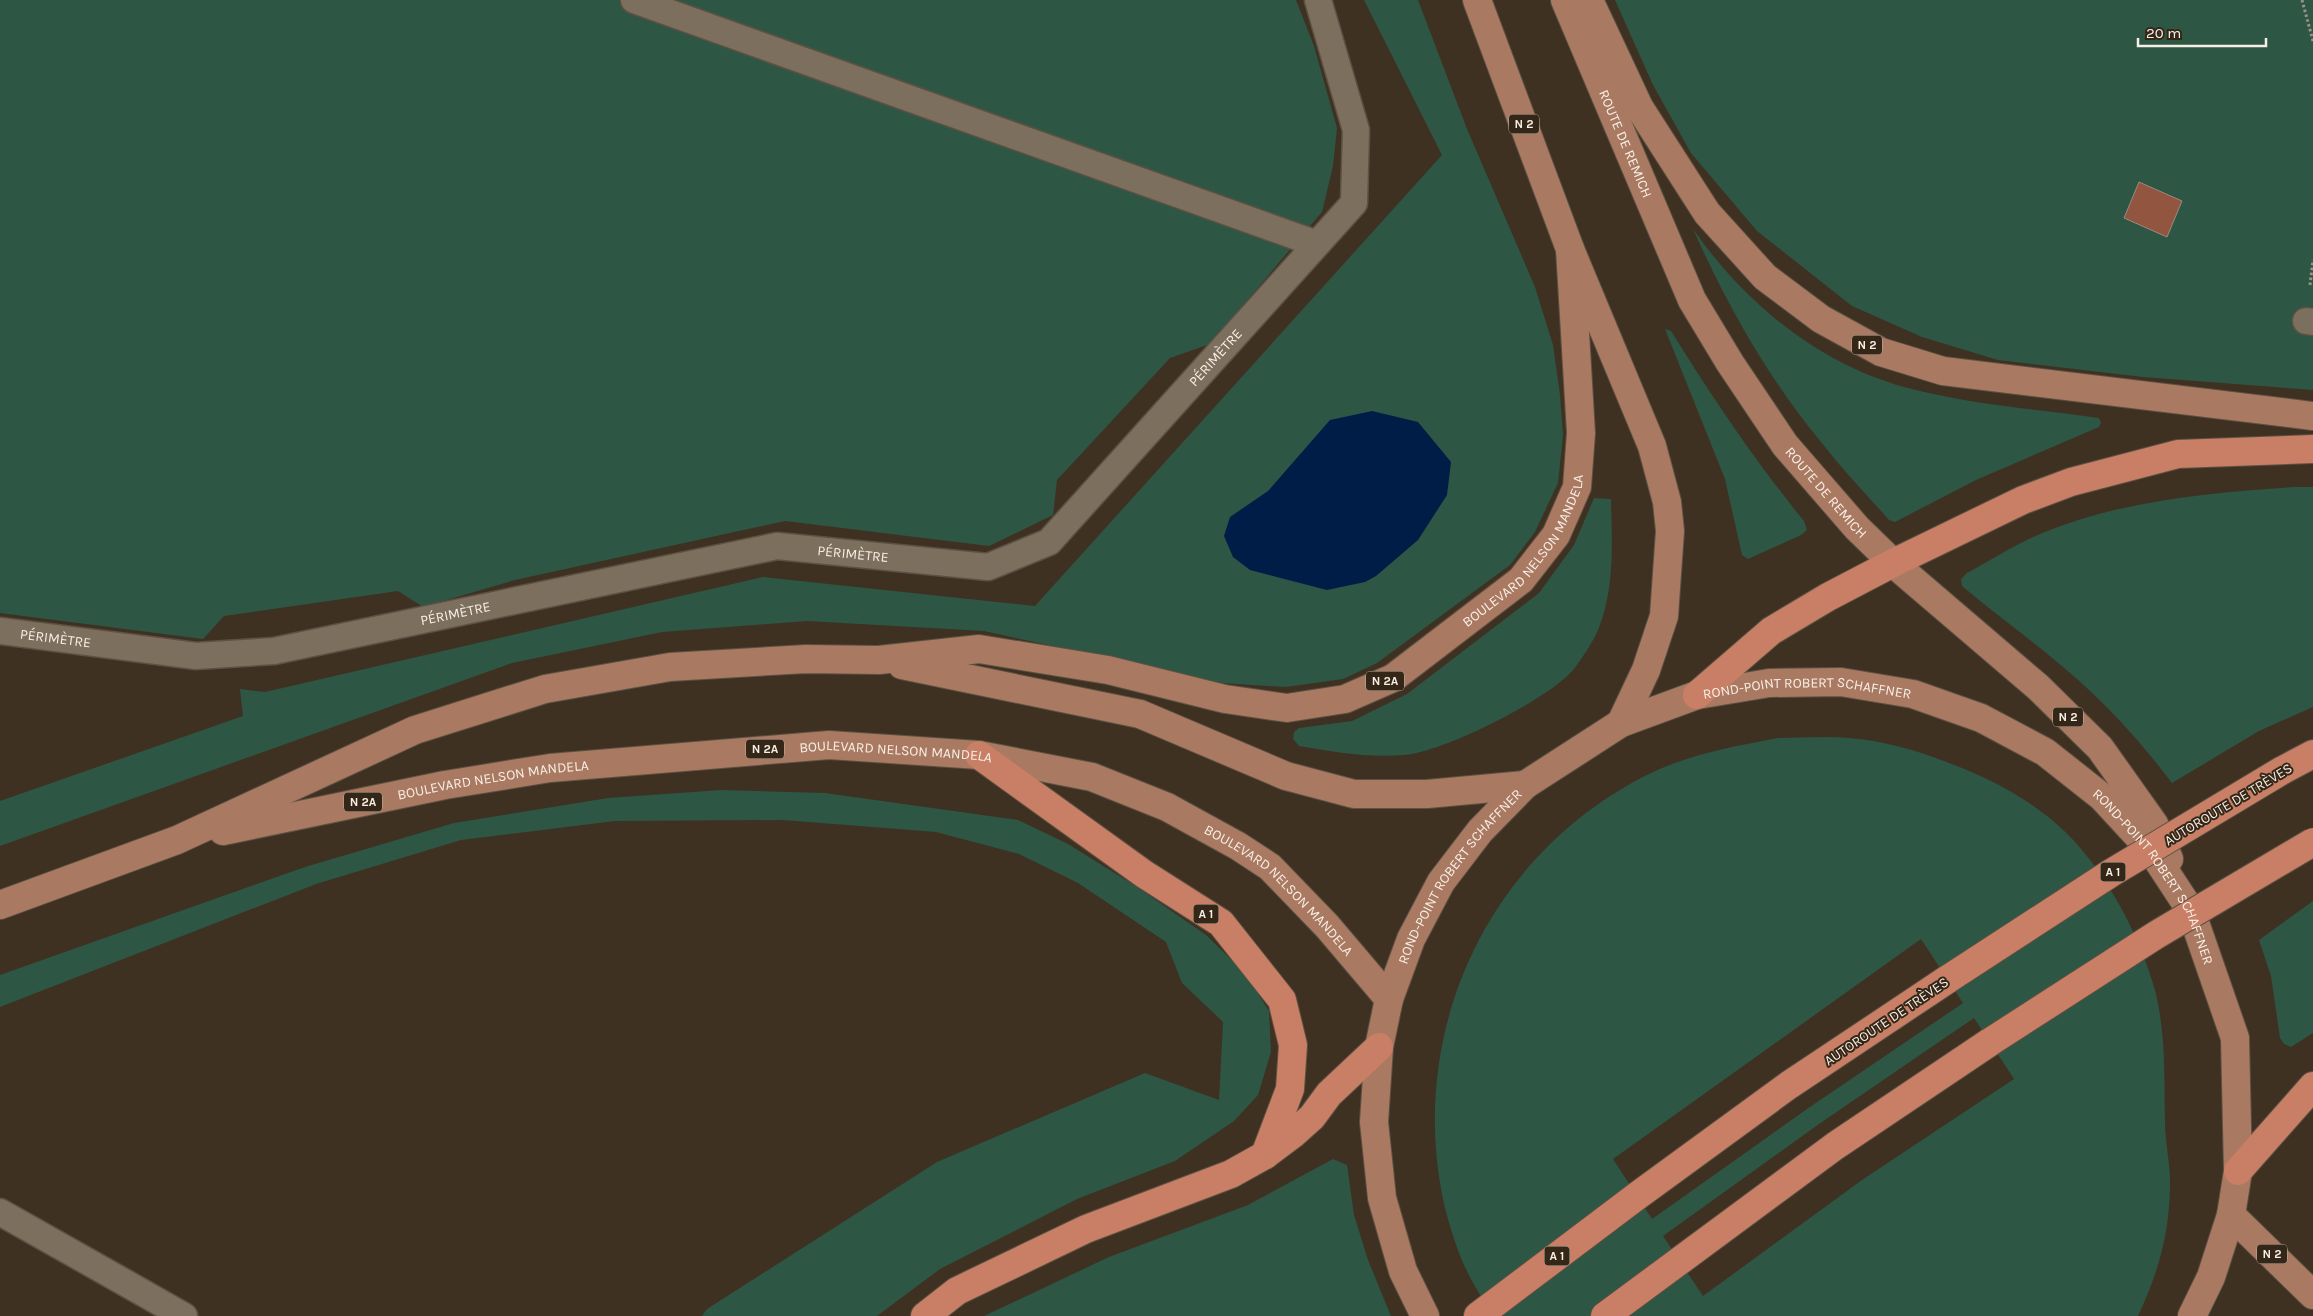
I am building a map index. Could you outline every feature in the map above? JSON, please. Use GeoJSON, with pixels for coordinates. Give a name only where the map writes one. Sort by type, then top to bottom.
{"type":"FeatureCollection","features":[{"type":"Feature","properties":{"kind":"highway"},"geometry":{"type":"LineString","coordinates":[[1698,695],[1771,631],[1828,597],[1893,563],[2023,500],[2071,482],[2178,454],[2313,449]]}},
{"type":"Feature","properties":{"kind":"highway","name":"A 1"},"geometry":{"type":"LineString","coordinates":[[979,754],[1144,874],[1221,923],[1282,1000],[1293,1045],[1290,1089],[1265,1155]]}},
{"type":"Feature","properties":{"kind":"highway","name":"AUTOROUTE DE TRÈVES"},"geometry":{"type":"LineString","coordinates":[[1478,1316],[1637,1196],[1790,1085],[2111,873],[2281,771],[2313,754]]}},
{"type":"Feature","properties":{"kind":"highway"},"geometry":{"type":"LineString","coordinates":[[1605,1316],[1835,1146],[1990,1042],[2156,935],[2313,842]]}},
{"type":"Feature","properties":{"kind":"highway"},"geometry":{"type":"LineString","coordinates":[[925,1316],[957,1291],[1086,1228],[1231,1174],[1265,1155],[1294,1134],[1312,1117],[1329,1094],[1379,1046]]}},
{"type":"Feature","properties":{"kind":"highway"},"geometry":{"type":"LineString","coordinates":[[2238,1171],[2313,1086]]}},
{"type":"Feature","properties":{"kind":"main road","name":"N 2"},"geometry":{"type":"LineString","coordinates":[[1476,0],[1570,249],[1652,446],[1667,502],[1670,531],[1664,616],[1646,670],[1621,724]]}},
{"type":"Feature","properties":{"kind":"main road","name":"ROUTE DE REMICH"},"geometry":{"type":"LineString","coordinates":[[1565,0],[1692,300],[1730,363],[1785,445],[1857,528],[1893,563],[2038,688],[2100,748],[2154,824],[2191,911]]}},
{"type":"Feature","properties":{"kind":"main road","name":"N 2"},"geometry":{"type":"LineString","coordinates":[[1588,0],[1639,107],[1708,213],[1764,277],[1821,319],[1880,352],[1943,371],[2313,416]]}},
{"type":"Feature","properties":{"kind":"main road","name":"BOULEVARD NELSON MANDELA"},"geometry":{"type":"LineString","coordinates":[[0,905],[177,840],[414,730],[545,689],[670,667],[806,659],[879,660],[979,649],[1108,670],[1225,699],[1287,708],[1345,699],[1393,678],[1521,580],[1556,535],[1577,487],[1581,433],[1570,249]]}},
{"type":"Feature","properties":{"kind":"main road","name":"BOULEVARD NELSON MANDELA"},"geometry":{"type":"LineString","coordinates":[[879,660],[1140,714],[1286,776],[1354,794],[1428,794],[1525,785]]}},
{"type":"Feature","properties":{"kind":"main road","name":"ROND-POINT ROBERT SCHAFFNER"},"geometry":{"type":"LineString","coordinates":[[1425,1316],[1403,1271],[1382,1198],[1374,1122],[1379,1046],[1389,999],[1411,939],[1441,882],[1480,831],[1525,785],[1621,724],[1698,695],[1769,683],[1841,682],[1913,694],[1981,718],[2045,752],[2102,797],[2151,850],[2191,911],[2235,1038],[2238,1171],[2230,1215],[2211,1278],[2192,1316]]}},
{"type":"Feature","properties":{"kind":"main road","name":"BOULEVARD NELSON MANDELA"},"geometry":{"type":"LineString","coordinates":[[177,840],[445,785],[550,768],[829,745],[979,754],[1092,777],[1167,807],[1238,846],[1270,867],[1327,926],[1389,999]]}},
{"type":"Feature","properties":{"kind":"main road","name":"N 2"},"geometry":{"type":"LineString","coordinates":[[2230,1215],[2313,1295]]}},
{"type":"Feature","properties":{"kind":"lane"},"geometry":{"type":"LineString","coordinates":[[634,0],[1317,244]]}},
{"type":"Feature","properties":{"kind":"lane","name":"PÉRIMÈTRE"},"geometry":{"type":"LineString","coordinates":[[0,631],[196,656],[274,651],[777,546],[988,567],[1050,542],[1354,202],[1356,130],[1318,0]]}},
{"type":"Feature","properties":{"kind":"lane"},"geometry":{"type":"LineString","coordinates":[[0,1212],[184,1316]]}},
{"type":"Feature","properties":{"kind":"path"},"geometry":{"type":"LineString","coordinates":[[2302,0],[2313,41]]}},
{"type":"Feature","properties":{"kind":"green space"},"geometry":{"type":"Polygon","coordinates":[[[0,0],[1296,0],[1314,46],[1337,128],[1333,166],[1322,212],[1210,344],[1170,358],[1057,480],[1053,515],[989,546],[785,521],[515,580],[423,607],[398,591],[224,616],[203,639],[0,613],[0,0]]]}},
{"type":"Feature","properties":{"kind":"green space"},"geometry":{"type":"Polygon","coordinates":[[[1364,0],[1418,0],[1467,129],[1535,287],[1553,345],[1563,435],[1558,483],[1535,532],[1510,565],[1377,663],[1343,679],[1286,687],[1221,683],[984,631],[807,621],[662,632],[512,663],[0,846],[0,801],[243,716],[240,689],[265,692],[763,577],[1035,606],[1442,155],[1364,0]]]}},
{"type":"Feature","properties":{"kind":"green space"},"geometry":{"type":"Polygon","coordinates":[[[1615,0],[2313,0],[2313,390],[2143,377],[1998,360],[1922,337],[1852,306],[1757,231],[1691,153],[1653,85],[1615,0]]]}},
{"type":"Feature","properties":{"kind":"green space"},"geometry":{"type":"Polygon","coordinates":[[[1693,229],[1713,256],[1759,305],[1812,346],[1841,362],[1872,376],[1928,393],[2001,406],[2099,418],[2101,423],[2099,427],[1976,480],[1895,522],[1889,520],[1829,452],[1766,367],[1734,313],[1693,229]]]}},
{"type":"Feature","properties":{"kind":"green space"},"geometry":{"type":"Polygon","coordinates":[[[1665,329],[1671,331],[1734,428],[1804,521],[1807,530],[1801,535],[1748,559],[1742,555],[1725,479],[1665,329]]]}},
{"type":"Feature","properties":{"kind":"green space"},"geometry":{"type":"Polygon","coordinates":[[[2313,487],[2313,707],[2259,731],[2172,783],[2150,755],[2103,703],[2049,655],[1962,586],[1961,579],[1967,573],[2015,546],[2062,525],[2094,515],[2127,507],[2193,496],[2313,487]]]}},
{"type":"Feature","properties":{"kind":"green space"},"geometry":{"type":"Polygon","coordinates":[[[1594,498],[1611,499],[1610,582],[1598,630],[1574,669],[1561,681],[1543,695],[1495,722],[1444,745],[1422,752],[1391,756],[1351,754],[1299,746],[1293,739],[1294,732],[1299,728],[1352,721],[1407,694],[1539,593],[1574,545],[1594,498]]]}},
{"type":"Feature","properties":{"kind":"green space"},"geometry":{"type":"Polygon","coordinates":[[[1831,737],[1861,739],[1887,744],[1913,750],[1988,779],[2036,808],[2066,832],[2100,873],[2115,896],[2149,970],[2156,994],[2163,1042],[2165,1130],[2170,1180],[2169,1206],[2165,1238],[2157,1269],[2138,1316],[1492,1316],[1459,1253],[1443,1199],[1435,1136],[1438,1073],[1450,1013],[1472,955],[1502,902],[1541,854],[1587,812],[1641,778],[1674,763],[1708,753],[1778,738],[1831,737]],[[1921,939],[1613,1159],[1652,1219],[1807,1109],[1963,1003],[1921,939]],[[1974,1018],[1819,1124],[1663,1236],[1703,1296],[1862,1180],[2014,1079],[1974,1018]]]}},
{"type":"Feature","properties":{"kind":"green space"},"geometry":{"type":"Polygon","coordinates":[[[721,790],[825,793],[1018,820],[1068,844],[1137,887],[1206,935],[1245,973],[1269,1011],[1271,1052],[1258,1095],[1234,1121],[1175,1161],[1077,1199],[940,1269],[877,1316],[702,1316],[707,1309],[937,1162],[1145,1073],[1219,1100],[1223,1022],[1182,983],[1166,942],[1078,883],[1019,854],[936,832],[783,820],[615,821],[461,840],[316,884],[0,1007],[0,975],[305,867],[454,823],[608,798],[721,790]]]}},
{"type":"Feature","properties":{"kind":"green space"},"geometry":{"type":"Polygon","coordinates":[[[2313,901],[2313,1033],[2291,1047],[2284,1044],[2280,1038],[2271,976],[2259,940],[2313,901]]]}},
{"type":"Feature","properties":{"kind":"green space"},"geometry":{"type":"Polygon","coordinates":[[[1333,1159],[1347,1165],[1354,1215],[1368,1260],[1391,1316],[984,1316],[1109,1257],[1248,1205],[1333,1159]]]}},
{"type":"Feature","properties":{"kind":"water"},"geometry":{"type":"Polygon","coordinates":[[[1372,411],[1418,422],[1451,462],[1447,495],[1418,540],[1376,576],[1365,582],[1327,590],[1250,570],[1233,557],[1224,536],[1230,517],[1268,491],[1330,420],[1372,411]]]}},
{"type":"Feature","properties":{"kind":"building"},"geometry":{"type":"Polygon","coordinates":[[[2139,182],[2182,201],[2167,237],[2124,218],[2139,182]]]}}]}
